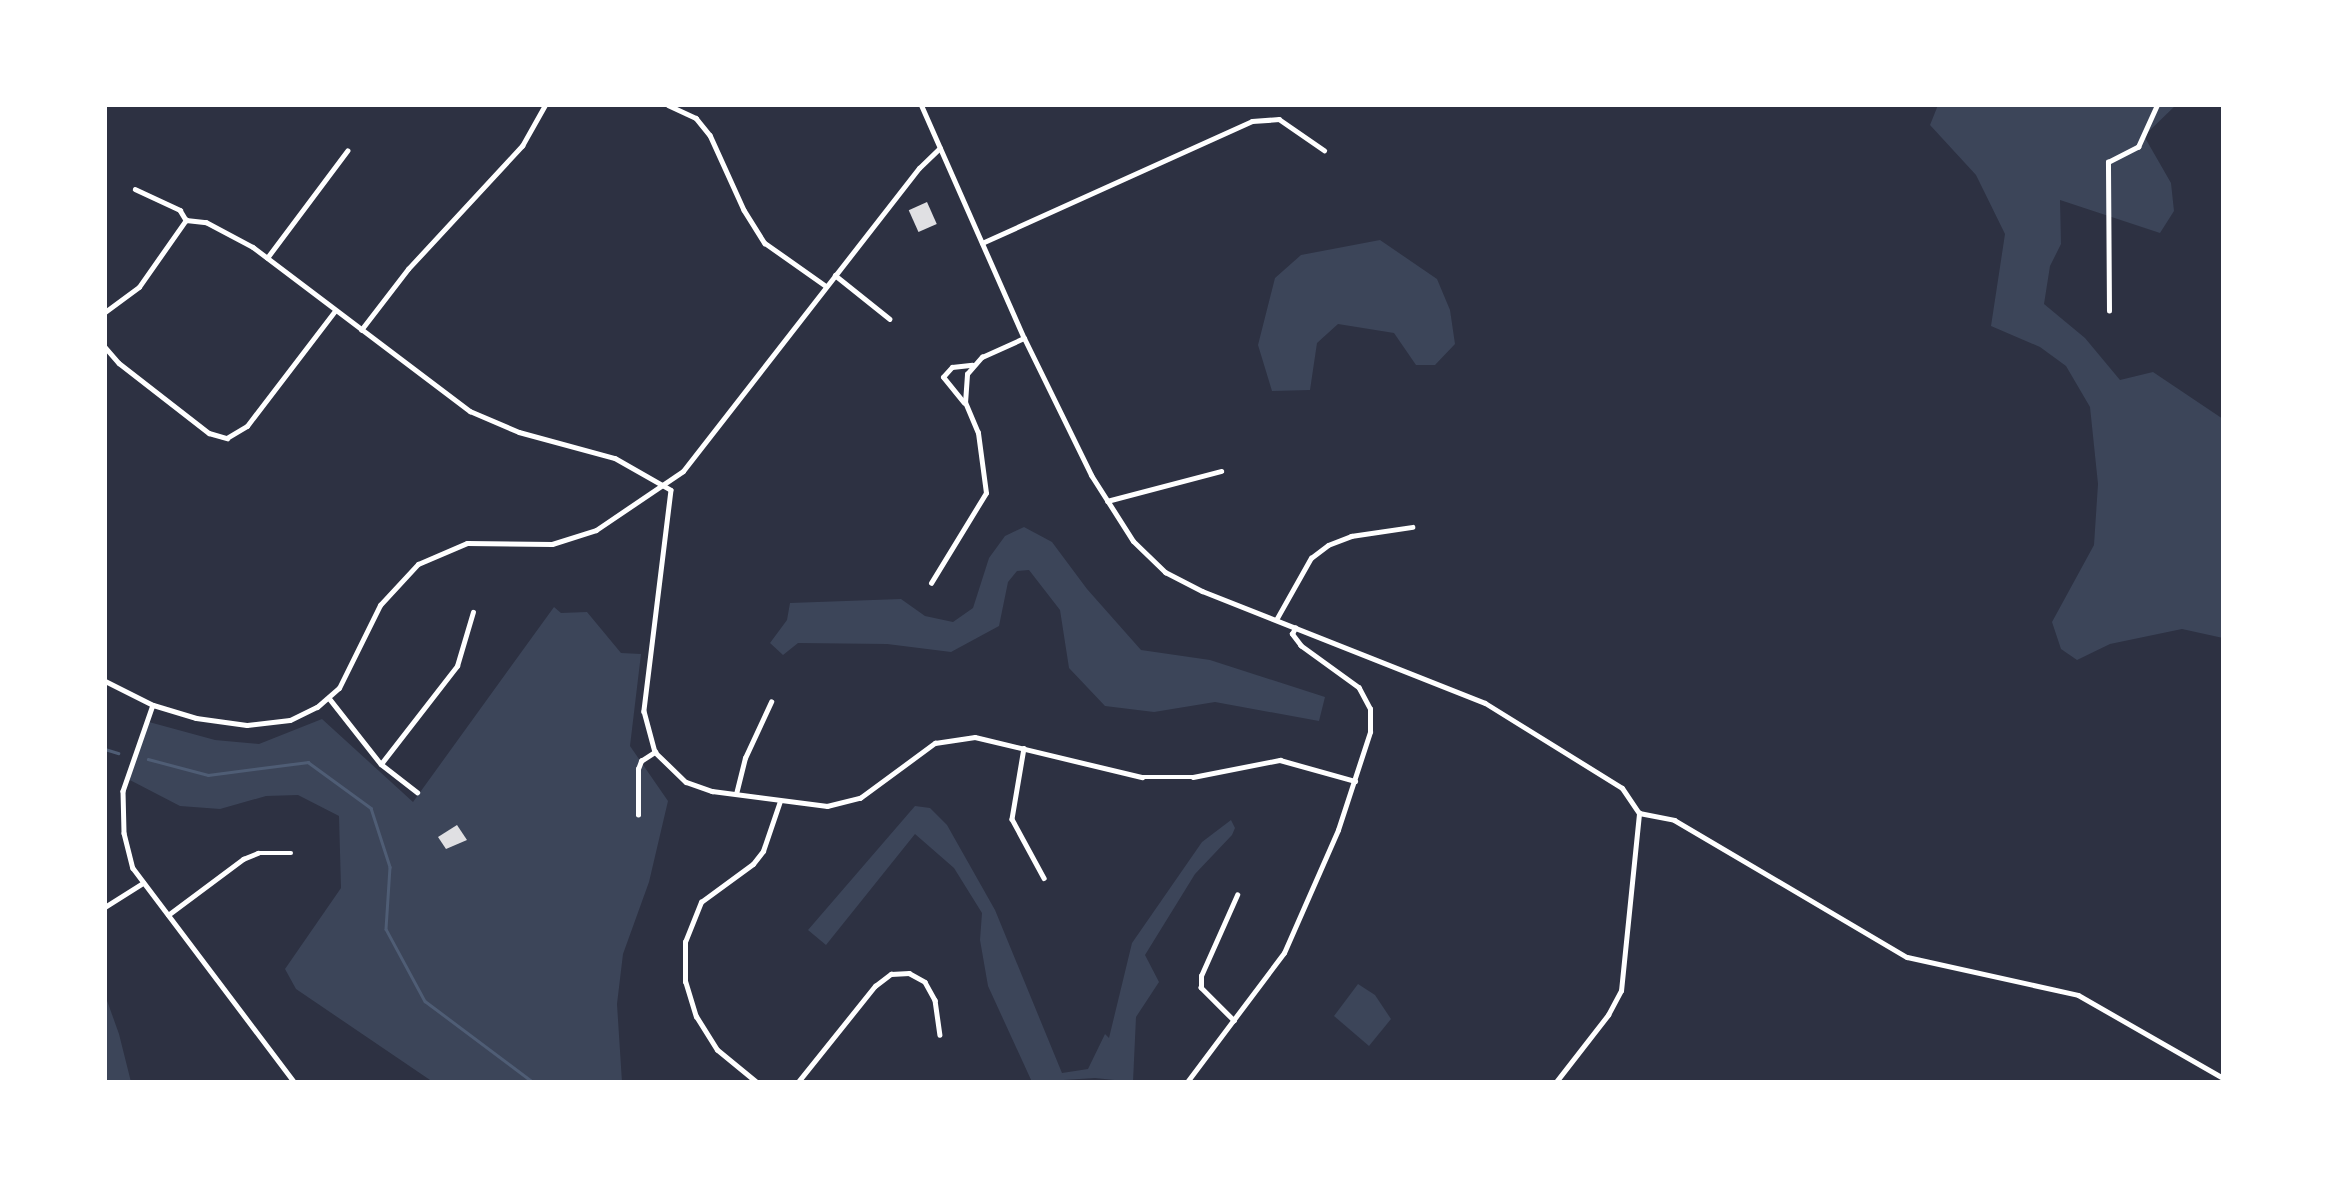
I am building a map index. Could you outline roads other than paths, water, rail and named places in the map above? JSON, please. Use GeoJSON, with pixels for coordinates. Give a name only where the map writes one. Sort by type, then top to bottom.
{"type":"FeatureCollection","features":[{"type":"Feature","properties":{"kind":"street"},"geometry":{"type":"LineString","coordinates":[[361,330],[408,269],[522,146],[545,105]]}},
{"type":"Feature","properties":{"kind":"street"},"geometry":{"type":"LineString","coordinates":[[668,105],[696,118],[710,135],[744,210],[765,243],[826,286]]}},
{"type":"Feature","properties":{"kind":"street"},"geometry":{"type":"LineString","coordinates":[[921,105],[1024,338],[1106,501],[1133,541],[1165,572],[1294,628],[1485,703],[1622,788],[1639,813],[1621,991],[1608,1015],[1556,1082]]}},
{"type":"Feature","properties":{"kind":"street"},"geometry":{"type":"LineString","coordinates":[[2109,311],[2108,162],[2138,147],[2157,105]]}},
{"type":"Feature","properties":{"kind":"street"},"geometry":{"type":"LineString","coordinates":[[982,243],[1252,121],[1279,119],[1324,150]]}},
{"type":"Feature","properties":{"kind":"street"},"geometry":{"type":"LineString","coordinates":[[105,681],[153,705],[196,718],[255,725],[290,720],[329,698],[349,676],[384,599],[418,564],[442,551],[482,540],[552,544],[579,538],[683,471],[926,158],[940,148]]}},
{"type":"Feature","properties":{"kind":"street"},"geometry":{"type":"LineString","coordinates":[[267,258],[346,151]]}},
{"type":"Feature","properties":{"kind":"street"},"geometry":{"type":"LineString","coordinates":[[135,189],[180,210],[187,220],[218,227],[267,258],[470,411],[519,432],[615,458],[671,490],[644,711],[655,752],[686,782],[736,794],[827,806],[860,798],[921,750],[946,740],[975,737],[1142,777],[1194,777],[1280,760],[1355,781]]}},
{"type":"Feature","properties":{"kind":"street"},"geometry":{"type":"LineString","coordinates":[[105,312],[139,287],[172,234],[187,220]]}},
{"type":"Feature","properties":{"kind":"street"},"geometry":{"type":"LineString","coordinates":[[835,275],[890,319]]}},
{"type":"Feature","properties":{"kind":"street"},"geometry":{"type":"LineString","coordinates":[[105,347],[119,363],[209,433],[227,438],[247,426],[335,311]]}},
{"type":"Feature","properties":{"kind":"street"},"geometry":{"type":"LineString","coordinates":[[932,583],[986,493],[978,433],[965,403],[943,377],[953,367],[972,365],[1024,338]]}},
{"type":"Feature","properties":{"kind":"street"},"geometry":{"type":"LineString","coordinates":[[965,403],[965,383],[972,365]]}},
{"type":"Feature","properties":{"kind":"street"},"geometry":{"type":"LineString","coordinates":[[1106,501],[1221,471]]}},
{"type":"Feature","properties":{"kind":"street"},"geometry":{"type":"LineString","coordinates":[[1276,620],[1311,558],[1328,545],[1350,537],[1412,527]]}},
{"type":"Feature","properties":{"kind":"street"},"geometry":{"type":"LineString","coordinates":[[382,764],[457,666],[473,612]]}},
{"type":"Feature","properties":{"kind":"street"},"geometry":{"type":"LineString","coordinates":[[1187,1082],[1284,953],[1355,781],[1370,732],[1370,709],[1359,688],[1296,641],[1292,634],[1294,628]]}},
{"type":"Feature","properties":{"kind":"street"},"geometry":{"type":"LineString","coordinates":[[329,698],[382,764],[417,792]]}},
{"type":"Feature","properties":{"kind":"street"},"geometry":{"type":"LineString","coordinates":[[736,794],[745,758],[771,702]]}},
{"type":"Feature","properties":{"kind":"street"},"geometry":{"type":"LineString","coordinates":[[153,705],[123,791],[127,850],[143,882],[294,1082]]}},
{"type":"Feature","properties":{"kind":"street"},"geometry":{"type":"LineString","coordinates":[[1024,748],[1012,819],[1044,878]]}},
{"type":"Feature","properties":{"kind":"street"},"geometry":{"type":"LineString","coordinates":[[638,815],[638,769],[641,761],[655,752]]}},
{"type":"Feature","properties":{"kind":"street"},"geometry":{"type":"LineString","coordinates":[[756,1082],[717,1049],[696,1017],[685,982],[685,942],[701,902],[753,864],[763,851],[780,801]]}},
{"type":"Feature","properties":{"kind":"street"},"geometry":{"type":"LineString","coordinates":[[1639,813],[1674,820],[1907,957],[2078,995],[2223,1079]]}},
{"type":"Feature","properties":{"kind":"street"},"geometry":{"type":"LineString","coordinates":[[168,915],[243,859],[258,853],[291,853]]}},
{"type":"Feature","properties":{"kind":"street"},"geometry":{"type":"LineString","coordinates":[[105,907],[143,882]]}},
{"type":"Feature","properties":{"kind":"street"},"geometry":{"type":"LineString","coordinates":[[1234,1021],[1201,988],[1201,976],[1237,895]]}},
{"type":"Feature","properties":{"kind":"street"},"geometry":{"type":"LineString","coordinates":[[798,1082],[875,986],[891,974],[909,973],[925,982],[935,1000],[940,1035]]}},
{"type":"Feature","properties":{"kind":"waterway"},"geometry":{"type":"LineString","coordinates":[[105,749],[118,753]]}},
{"type":"Feature","properties":{"kind":"waterway"},"geometry":{"type":"LineString","coordinates":[[148,759],[208,775],[308,762],[371,808],[390,867],[386,929],[425,1001],[533,1082]]}}]}
